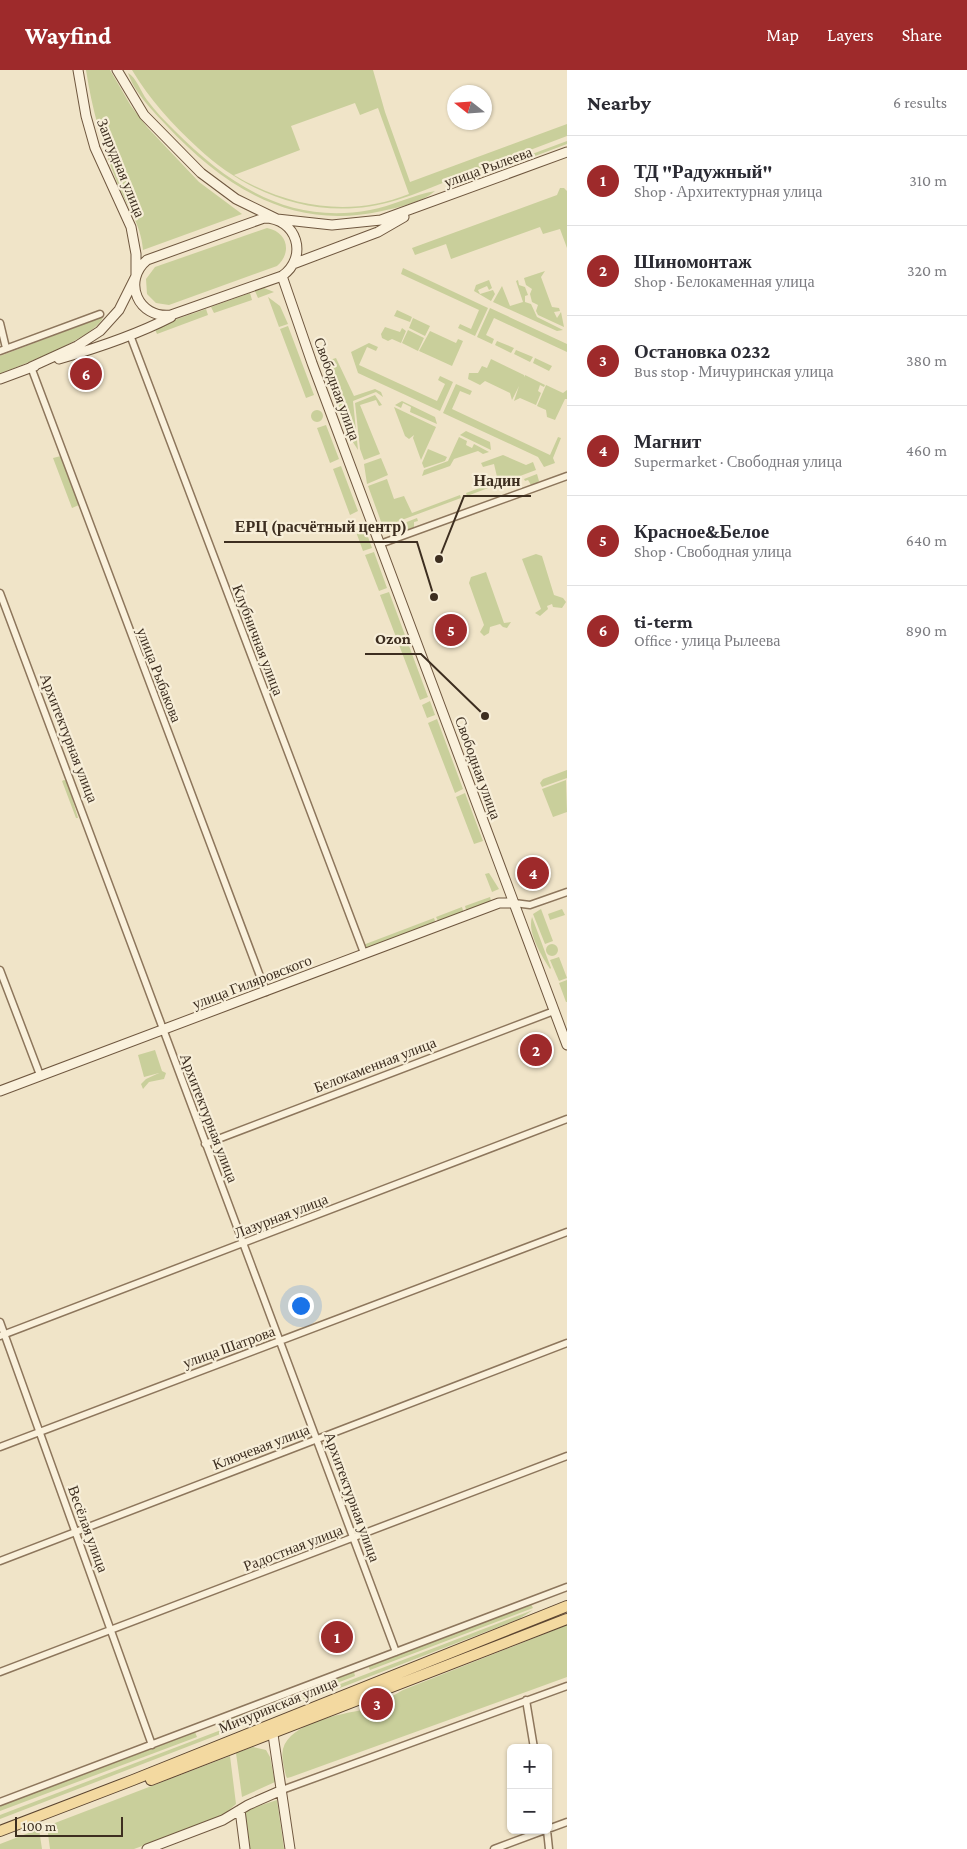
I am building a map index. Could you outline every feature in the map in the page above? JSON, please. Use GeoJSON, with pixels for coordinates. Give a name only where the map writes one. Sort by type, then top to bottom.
{"type":"FeatureCollection","features":[{"type":"Feature","properties":{"kind":"main road","name":"Запрудная улица"},"geometry":{"type":"LineString","coordinates":[[78,70],[86,116],[93,142],[131,227],[136,254],[135,293],[145,308],[162,316],[177,314]]}},
{"type":"Feature","properties":{"kind":"main road"},"geometry":{"type":"LineString","coordinates":[[31,367],[130,335],[177,314],[282,276],[293,264],[297,253],[296,239],[290,227],[236,200],[201,173],[148,119],[131,96],[117,70]]}},
{"type":"Feature","properties":{"kind":"main road","name":"улица Рылеева"},"geometry":{"type":"LineString","coordinates":[[419,207],[567,152]]}},
{"type":"Feature","properties":{"kind":"main road"},"geometry":{"type":"LineString","coordinates":[[0,379],[31,367],[89,339],[115,314],[144,263],[155,255],[260,218],[321,224],[354,224],[392,218],[419,207]]}},
{"type":"Feature","properties":{"kind":"main road"},"geometry":{"type":"LineString","coordinates":[[293,264],[378,232],[419,207]]}},
{"type":"Feature","properties":{"kind":"main road","name":"Свободная улица"},"geometry":{"type":"LineString","coordinates":[[282,276],[287,294],[567,1045]]}},
{"type":"Feature","properties":{"kind":"main road","name":"улица Гиляровского"},"geometry":{"type":"LineString","coordinates":[[0,1090],[266,992],[499,903],[514,903]]}},
{"type":"Feature","properties":{"kind":"main road","name":"Мичуринская улица"},"geometry":{"type":"LineString","coordinates":[[0,1837],[272,1729],[567,1606]]}},
{"type":"Feature","properties":{"kind":"main road","name":"Мичуринская улица"},"geometry":{"type":"LineString","coordinates":[[0,1831],[567,1619]]}},
{"type":"Feature","properties":{"kind":"main road"},"geometry":{"type":"LineString","coordinates":[[272,1729],[290,1849]]}},
{"type":"Feature","properties":{"kind":"main road"},"geometry":{"type":"LineString","coordinates":[[147,1849],[223,1820],[282,1790]]}},
{"type":"Feature","properties":{"kind":"main road"},"geometry":{"type":"LineString","coordinates":[[240,1810],[245,1849]]}},
{"type":"Feature","properties":{"kind":"street"},"geometry":{"type":"LineString","coordinates":[[0,322],[3,350],[100,314]]}},
{"type":"Feature","properties":{"kind":"street","name":"Клубничная улица"},"geometry":{"type":"LineString","coordinates":[[130,335],[364,953]]}},
{"type":"Feature","properties":{"kind":"street","name":"улица Рыбакова"},"geometry":{"type":"LineString","coordinates":[[31,367],[266,992]]}},
{"type":"Feature","properties":{"kind":"street"},"geometry":{"type":"LineString","coordinates":[[380,544],[567,476]]}},
{"type":"Feature","properties":{"kind":"street","name":"Архитектурная улица"},"geometry":{"type":"LineString","coordinates":[[0,593],[396,1652]]}},
{"type":"Feature","properties":{"kind":"street"},"geometry":{"type":"LineString","coordinates":[[514,903],[530,905],[567,892]]}},
{"type":"Feature","properties":{"kind":"street"},"geometry":{"type":"LineString","coordinates":[[0,970],[40,1075]]}},
{"type":"Feature","properties":{"kind":"street","name":"Белокаменная улица"},"geometry":{"type":"LineString","coordinates":[[205,1144],[554,1011]]}},
{"type":"Feature","properties":{"kind":"street","name":"Лазурная улица"},"geometry":{"type":"LineString","coordinates":[[2,1335],[567,1119]]}},
{"type":"Feature","properties":{"kind":"street","name":"улица Шатрова"},"geometry":{"type":"LineString","coordinates":[[0,1447],[567,1232]]}},
{"type":"Feature","properties":{"kind":"street","name":"Весёлая улица"},"geometry":{"type":"LineString","coordinates":[[0,1322],[2,1335],[40,1432],[152,1745]]}},
{"type":"Feature","properties":{"kind":"street","name":"Ключевая улица"},"geometry":{"type":"LineString","coordinates":[[0,1561],[567,1344]]}},
{"type":"Feature","properties":{"kind":"street","name":"Радостная улица"},"geometry":{"type":"LineString","coordinates":[[0,1672],[567,1456]]}},
{"type":"Feature","properties":{"kind":"street"},"geometry":{"type":"LineString","coordinates":[[0,1802],[567,1587]]}},
{"type":"Feature","properties":{"kind":"street"},"geometry":{"type":"LineString","coordinates":[[282,1790],[567,1686]]}},
{"type":"Feature","properties":{"kind":"street"},"geometry":{"type":"LineString","coordinates":[[526,1700],[533,1744]]}},
{"type":"Feature","properties":{"kind":"street"},"geometry":{"type":"LineString","coordinates":[[552,1828],[567,1822]]}},
{"type":"Feature","properties":{"kind":"street"},"geometry":{"type":"LineString","coordinates":[[494,1849],[536,1834]]}},
{"type":"Feature","properties":{"kind":"street"},"geometry":{"type":"LineString","coordinates":[[547,1834],[549,1849]]}},
{"type":"Feature","properties":{"kind":"green space"},"geometry":{"type":"Polygon","coordinates":[[[86,70],[110,70],[131,106],[147,127],[199,182],[242,214],[143,250],[142,240],[136,223],[117,182],[102,141],[94,113],[86,70]]]}},
{"type":"Feature","properties":{"kind":"green space"},"geometry":{"type":"Polygon","coordinates":[[[132,70],[373,70],[385,112],[410,182],[567,124],[567,136],[397,200],[370,206],[343,209],[316,207],[290,201],[265,192],[241,180],[219,166],[170,121],[132,70]],[[355,103],[291,126],[300,150],[234,175],[275,195],[319,206],[364,206],[409,194],[378,108],[360,115],[355,103]]]}},
{"type":"Feature","properties":{"kind":"green space"},"geometry":{"type":"Polygon","coordinates":[[[128,73],[134,78],[147,100],[157,112],[196,151],[239,184],[287,206],[313,212],[341,213],[370,210],[435,191],[417,202],[382,211],[349,216],[319,215],[290,209],[262,199],[212,168],[189,148],[144,101],[128,73]]]}},
{"type":"Feature","properties":{"kind":"green space"},"geometry":{"type":"Polygon","coordinates":[[[567,141],[567,144],[477,178],[476,175],[567,141]]]}},
{"type":"Feature","properties":{"kind":"green space"},"geometry":{"type":"Polygon","coordinates":[[[560,188],[564,188],[567,191],[567,248],[560,229],[543,234],[540,227],[451,259],[446,244],[415,255],[412,248],[557,195],[560,188]]]}},
{"type":"Feature","properties":{"kind":"green space"},"geometry":{"type":"Polygon","coordinates":[[[267,228],[280,234],[286,244],[285,255],[277,266],[169,305],[156,303],[147,294],[146,279],[155,267],[267,228]]]}},
{"type":"Feature","properties":{"kind":"green space"},"geometry":{"type":"Polygon","coordinates":[[[403,268],[488,308],[475,336],[458,328],[460,324],[471,329],[479,310],[401,274],[403,268]]]}},
{"type":"Feature","properties":{"kind":"green space"},"geometry":{"type":"Polygon","coordinates":[[[545,271],[541,277],[552,307],[559,308],[560,311],[554,312],[557,318],[561,312],[564,327],[538,315],[536,311],[538,305],[532,302],[530,294],[532,289],[526,285],[524,278],[545,271]]]}},
{"type":"Feature","properties":{"kind":"green space"},"geometry":{"type":"Polygon","coordinates":[[[489,280],[492,288],[489,290],[487,286],[478,290],[480,294],[493,290],[495,294],[491,301],[474,291],[476,285],[489,280]]]}},
{"type":"Feature","properties":{"kind":"green space"},"geometry":{"type":"Polygon","coordinates":[[[518,280],[519,285],[525,287],[528,295],[525,296],[525,302],[531,304],[537,317],[563,330],[557,331],[493,302],[502,286],[510,306],[523,302],[516,281],[518,280]]]}},
{"type":"Feature","properties":{"kind":"green space"},"geometry":{"type":"Polygon","coordinates":[[[264,288],[274,292],[258,298],[255,291],[264,288]]]}},
{"type":"Feature","properties":{"kind":"green space"},"geometry":{"type":"Polygon","coordinates":[[[250,293],[252,300],[214,313],[211,307],[250,293]]]}},
{"type":"Feature","properties":{"kind":"green space"},"geometry":{"type":"Polygon","coordinates":[[[268,297],[280,306],[288,324],[279,327],[268,297]]]}},
{"type":"Feature","properties":{"kind":"green space"},"geometry":{"type":"Polygon","coordinates":[[[490,308],[567,344],[567,352],[494,318],[486,335],[494,339],[492,344],[477,337],[490,308]]]}},
{"type":"Feature","properties":{"kind":"green space"},"geometry":{"type":"Polygon","coordinates":[[[206,309],[208,315],[157,334],[154,327],[206,309]]]}},
{"type":"Feature","properties":{"kind":"green space"},"geometry":{"type":"Polygon","coordinates":[[[397,310],[412,317],[410,322],[394,316],[397,310]]]}},
{"type":"Feature","properties":{"kind":"green space"},"geometry":{"type":"Polygon","coordinates":[[[103,317],[98,325],[87,333],[57,350],[0,374],[0,356],[103,317]]]}},
{"type":"Feature","properties":{"kind":"green space"},"geometry":{"type":"Polygon","coordinates":[[[413,318],[430,326],[425,336],[409,328],[413,318]]]}},
{"type":"Feature","properties":{"kind":"green space"},"geometry":{"type":"Polygon","coordinates":[[[288,326],[314,395],[306,398],[280,329],[288,326]]]}},
{"type":"Feature","properties":{"kind":"green space"},"geometry":{"type":"Polygon","coordinates":[[[385,327],[400,332],[402,328],[406,331],[401,343],[392,339],[388,341],[382,338],[381,334],[385,327]]]}},
{"type":"Feature","properties":{"kind":"green space"},"geometry":{"type":"Polygon","coordinates":[[[408,330],[424,338],[418,351],[402,343],[408,330]]]}},
{"type":"Feature","properties":{"kind":"green space"},"geometry":{"type":"Polygon","coordinates":[[[430,331],[456,343],[458,339],[463,341],[452,366],[419,351],[430,331]]]}},
{"type":"Feature","properties":{"kind":"green space"},"geometry":{"type":"Polygon","coordinates":[[[497,341],[514,348],[511,353],[495,345],[497,341]]]}},
{"type":"Feature","properties":{"kind":"green space"},"geometry":{"type":"Polygon","coordinates":[[[369,343],[378,347],[376,351],[367,347],[359,365],[437,401],[445,384],[438,380],[440,376],[453,382],[440,411],[358,373],[351,352],[369,343]]]}},
{"type":"Feature","properties":{"kind":"green space"},"geometry":{"type":"Polygon","coordinates":[[[516,350],[533,357],[530,362],[514,354],[516,350]]]}},
{"type":"Feature","properties":{"kind":"green space"},"geometry":{"type":"Polygon","coordinates":[[[336,358],[354,396],[375,389],[381,392],[383,397],[376,392],[353,401],[358,450],[349,436],[323,368],[326,361],[336,358]]]}},
{"type":"Feature","properties":{"kind":"green space"},"geometry":{"type":"Polygon","coordinates":[[[535,358],[552,366],[549,371],[533,363],[535,358]]]}},
{"type":"Feature","properties":{"kind":"green space"},"geometry":{"type":"Polygon","coordinates":[[[491,359],[524,375],[524,377],[525,375],[545,385],[544,387],[540,385],[538,391],[541,393],[536,405],[520,398],[514,401],[519,386],[512,400],[510,393],[485,381],[480,385],[468,379],[469,373],[478,373],[482,366],[487,368],[491,359]]]}},
{"type":"Feature","properties":{"kind":"green space"},"geometry":{"type":"Polygon","coordinates":[[[456,384],[472,391],[470,395],[460,391],[452,409],[550,455],[558,437],[561,438],[553,458],[555,463],[544,467],[538,457],[443,413],[456,384]]]}},
{"type":"Feature","properties":{"kind":"green space"},"geometry":{"type":"Polygon","coordinates":[[[546,385],[563,393],[567,390],[567,399],[565,399],[555,420],[547,417],[546,410],[537,406],[546,385]]]}},
{"type":"Feature","properties":{"kind":"green space"},"geometry":{"type":"Polygon","coordinates":[[[375,395],[382,405],[379,406],[376,400],[360,405],[380,454],[364,460],[360,449],[355,403],[375,395]]]}},
{"type":"Feature","properties":{"kind":"green space"},"geometry":{"type":"Polygon","coordinates":[[[402,401],[435,417],[437,424],[410,412],[411,407],[403,403],[401,408],[395,405],[402,401]]]}},
{"type":"Feature","properties":{"kind":"green space"},"geometry":{"type":"Polygon","coordinates":[[[394,407],[436,427],[421,460],[413,438],[414,435],[409,439],[405,436],[394,407]]]}},
{"type":"Feature","properties":{"kind":"green space"},"geometry":{"type":"Polygon","coordinates":[[[317,410],[323,416],[317,422],[311,416],[317,410]]]}},
{"type":"Feature","properties":{"kind":"green space"},"geometry":{"type":"Polygon","coordinates":[[[326,425],[339,459],[330,463],[317,428],[326,425]]]}},
{"type":"Feature","properties":{"kind":"green space"},"geometry":{"type":"Polygon","coordinates":[[[466,431],[490,442],[491,450],[460,435],[466,431]]]}},
{"type":"Feature","properties":{"kind":"green space"},"geometry":{"type":"Polygon","coordinates":[[[459,437],[467,441],[466,445],[472,448],[474,444],[489,452],[483,454],[478,451],[454,459],[450,466],[422,476],[424,470],[448,461],[459,437]]]}},
{"type":"Feature","properties":{"kind":"green space"},"geometry":{"type":"Polygon","coordinates":[[[428,449],[447,457],[445,461],[424,468],[422,463],[428,449]]]}},
{"type":"Feature","properties":{"kind":"green space"},"geometry":{"type":"Polygon","coordinates":[[[503,455],[526,465],[533,462],[536,470],[467,496],[466,493],[498,481],[494,464],[483,467],[481,463],[503,455]]]}},
{"type":"Feature","properties":{"kind":"green space"},"geometry":{"type":"Polygon","coordinates":[[[61,456],[79,505],[72,508],[53,458],[61,456]]]}},
{"type":"Feature","properties":{"kind":"green space"},"geometry":{"type":"Polygon","coordinates":[[[381,458],[388,475],[367,484],[364,464],[381,458]]]}},
{"type":"Feature","properties":{"kind":"green space"},"geometry":{"type":"Polygon","coordinates":[[[341,466],[358,511],[350,515],[333,469],[341,466]]]}},
{"type":"Feature","properties":{"kind":"green space"},"geometry":{"type":"Polygon","coordinates":[[[537,474],[539,481],[536,484],[531,485],[528,480],[525,481],[524,479],[537,474]]]}},
{"type":"Feature","properties":{"kind":"green space"},"geometry":{"type":"Polygon","coordinates":[[[387,479],[394,499],[404,496],[412,513],[460,495],[461,498],[383,527],[368,486],[387,479]]]}},
{"type":"Feature","properties":{"kind":"green space"},"geometry":{"type":"Polygon","coordinates":[[[417,518],[418,521],[414,522],[414,528],[401,532],[399,525],[417,518]]]}},
{"type":"Feature","properties":{"kind":"green space"},"geometry":{"type":"Polygon","coordinates":[[[364,526],[372,548],[363,551],[355,529],[364,526]]]}},
{"type":"Feature","properties":{"kind":"green space"},"geometry":{"type":"Polygon","coordinates":[[[374,552],[387,588],[379,591],[365,555],[374,552]]]}},
{"type":"Feature","properties":{"kind":"green space"},"geometry":{"type":"Polygon","coordinates":[[[536,554],[542,556],[554,595],[563,598],[566,602],[562,608],[553,607],[552,604],[547,606],[548,609],[540,616],[535,613],[541,609],[522,559],[536,554]]]}},
{"type":"Feature","properties":{"kind":"green space"},"geometry":{"type":"Polygon","coordinates":[[[486,572],[504,623],[511,622],[507,628],[500,624],[490,627],[489,633],[484,636],[480,632],[484,625],[469,583],[471,577],[486,572]]]}},
{"type":"Feature","properties":{"kind":"green space"},"geometry":{"type":"Polygon","coordinates":[[[389,592],[428,697],[420,700],[380,595],[389,592]]]}},
{"type":"Feature","properties":{"kind":"green space"},"geometry":{"type":"Polygon","coordinates":[[[430,701],[435,715],[427,718],[422,705],[430,701]]]}},
{"type":"Feature","properties":{"kind":"green space"},"geometry":{"type":"Polygon","coordinates":[[[437,719],[463,789],[455,793],[428,723],[437,719]]]}},
{"type":"Feature","properties":{"kind":"green space"},"geometry":{"type":"Polygon","coordinates":[[[567,770],[567,778],[542,787],[540,783],[543,779],[567,770]]]}},
{"type":"Feature","properties":{"kind":"green space"},"geometry":{"type":"Polygon","coordinates":[[[566,780],[567,812],[553,817],[542,789],[566,780]]]}},
{"type":"Feature","properties":{"kind":"green space"},"geometry":{"type":"Polygon","coordinates":[[[62,781],[67,781],[78,818],[76,818],[62,781]]]}},
{"type":"Feature","properties":{"kind":"green space"},"geometry":{"type":"Polygon","coordinates":[[[465,793],[483,841],[474,844],[456,797],[465,793]]]}},
{"type":"Feature","properties":{"kind":"green space"},"geometry":{"type":"Polygon","coordinates":[[[489,873],[499,889],[492,892],[485,874],[489,873]]]}},
{"type":"Feature","properties":{"kind":"green space"},"geometry":{"type":"Polygon","coordinates":[[[490,897],[492,904],[467,913],[465,906],[490,897]]]}},
{"type":"Feature","properties":{"kind":"green space"},"geometry":{"type":"Polygon","coordinates":[[[462,907],[464,914],[439,923],[436,917],[462,907]]]}},
{"type":"Feature","properties":{"kind":"green space"},"geometry":{"type":"Polygon","coordinates":[[[541,909],[553,941],[545,944],[533,914],[541,909]]]}},
{"type":"Feature","properties":{"kind":"green space"},"geometry":{"type":"Polygon","coordinates":[[[562,909],[565,915],[550,920],[548,914],[562,909]]]}},
{"type":"Feature","properties":{"kind":"green space"},"geometry":{"type":"Polygon","coordinates":[[[532,917],[551,968],[550,969],[533,937],[532,917]]]}},
{"type":"Feature","properties":{"kind":"green space"},"geometry":{"type":"Polygon","coordinates":[[[434,918],[436,924],[368,948],[363,945],[434,918]]]}},
{"type":"Feature","properties":{"kind":"green space"},"geometry":{"type":"Polygon","coordinates":[[[552,944],[558,950],[552,956],[546,950],[552,944]]]}},
{"type":"Feature","properties":{"kind":"green space"},"geometry":{"type":"Polygon","coordinates":[[[559,957],[567,978],[559,981],[550,960],[559,957]]]}},
{"type":"Feature","properties":{"kind":"green space"},"geometry":{"type":"Polygon","coordinates":[[[567,980],[567,1002],[566,1002],[559,983],[567,980]]]}},
{"type":"Feature","properties":{"kind":"green space"},"geometry":{"type":"Polygon","coordinates":[[[155,1050],[162,1071],[166,1073],[164,1079],[149,1082],[143,1089],[141,1084],[146,1079],[159,1073],[144,1077],[138,1055],[155,1050]]]}},
{"type":"Feature","properties":{"kind":"green space"},"geometry":{"type":"Polygon","coordinates":[[[531,1604],[533,1608],[370,1670],[368,1666],[531,1604]]]}},
{"type":"Feature","properties":{"kind":"green space"},"geometry":{"type":"Polygon","coordinates":[[[533,1610],[519,1619],[0,1819],[0,1815],[533,1610]]]}},
{"type":"Feature","properties":{"kind":"green space"},"geometry":{"type":"Polygon","coordinates":[[[567,1625],[567,1677],[287,1778],[282,1755],[283,1749],[288,1740],[305,1726],[329,1717],[363,1710],[364,1714],[385,1707],[384,1701],[403,1690],[567,1625]]]}},
{"type":"Feature","properties":{"kind":"green space"},"geometry":{"type":"Polygon","coordinates":[[[354,1672],[355,1676],[219,1729],[217,1724],[354,1672]]]}},
{"type":"Feature","properties":{"kind":"green space"},"geometry":{"type":"Polygon","coordinates":[[[195,1732],[197,1737],[0,1811],[0,1805],[195,1732]]]}},
{"type":"Feature","properties":{"kind":"green space"},"geometry":{"type":"Polygon","coordinates":[[[253,1747],[266,1750],[270,1757],[275,1782],[242,1797],[236,1753],[253,1747]]]}},
{"type":"Feature","properties":{"kind":"green space"},"geometry":{"type":"Polygon","coordinates":[[[230,1756],[236,1804],[221,1817],[134,1849],[50,1849],[47,1826],[230,1756]]]}},
{"type":"Feature","properties":{"kind":"green space"},"geometry":{"type":"Polygon","coordinates":[[[277,1800],[284,1849],[248,1849],[243,1811],[277,1800]]]}},
{"type":"Feature","properties":{"kind":"green space"},"geometry":{"type":"Polygon","coordinates":[[[39,1829],[42,1849],[0,1849],[0,1844],[39,1829]]]}},
{"type":"Feature","properties":{"kind":"place","name":"ti-term"},"geometry":{"type":"Point","coordinates":[86,374]}},
{"type":"Feature","properties":{"kind":"place","name":"Надин"},"geometry":{"type":"Point","coordinates":[439,559]}},
{"type":"Feature","properties":{"kind":"place","name":"ЕРЦ (расчётный центр)"},"geometry":{"type":"Point","coordinates":[434,597]}},
{"type":"Feature","properties":{"kind":"place","name":"Красное&Белое"},"geometry":{"type":"Point","coordinates":[451,630]}},
{"type":"Feature","properties":{"kind":"place","name":"Ozon"},"geometry":{"type":"Point","coordinates":[485,716]}},
{"type":"Feature","properties":{"kind":"place","name":"Магнит"},"geometry":{"type":"Point","coordinates":[533,873]}},
{"type":"Feature","properties":{"kind":"place","name":"Шиномонтаж"},"geometry":{"type":"Point","coordinates":[536,1050]}},
{"type":"Feature","properties":{"kind":"place","name":"ТД \"Радужный\""},"geometry":{"type":"Point","coordinates":[337,1637]}},
{"type":"Feature","properties":{"kind":"place","name":"Остановка 0232"},"geometry":{"type":"Point","coordinates":[377,1704]}}]}
